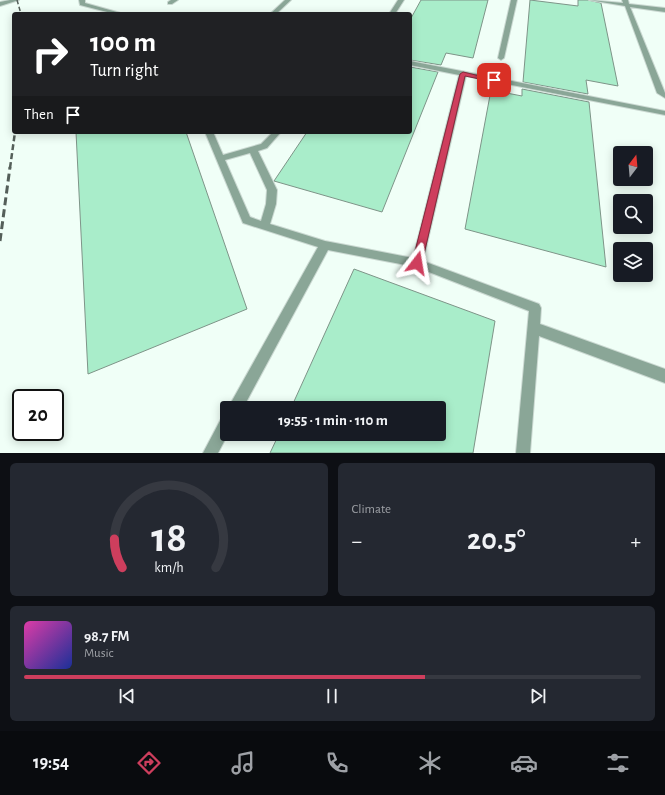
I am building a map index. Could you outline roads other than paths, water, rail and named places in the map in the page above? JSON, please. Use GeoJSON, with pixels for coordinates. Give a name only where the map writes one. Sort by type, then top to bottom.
{"type":"FeatureCollection","features":[{"type":"Feature","properties":{"kind":"street"},"geometry":{"type":"LineString","coordinates":[[0,4],[16,0]]}},
{"type":"Feature","properties":{"kind":"street"},"geometry":{"type":"LineString","coordinates":[[82,0],[82,4],[113,12]]}},
{"type":"Feature","properties":{"kind":"street"},"geometry":{"type":"LineString","coordinates":[[275,12],[288,0]]}},
{"type":"Feature","properties":{"kind":"street"},"geometry":{"type":"LineString","coordinates":[[393,12],[401,0]]}},
{"type":"Feature","properties":{"kind":"street"},"geometry":{"type":"LineString","coordinates":[[501,58],[514,0]]}},
{"type":"Feature","properties":{"kind":"street"},"geometry":{"type":"LineString","coordinates":[[592,0],[625,2],[665,10]]}},
{"type":"Feature","properties":{"kind":"street"},"geometry":{"type":"LineString","coordinates":[[625,2],[661,92],[665,96]]}},
{"type":"Feature","properties":{"kind":"street"},"geometry":{"type":"LineString","coordinates":[[412,63],[665,113]]}},
{"type":"Feature","properties":{"kind":"street"},"geometry":{"type":"LineString","coordinates":[[417,263],[463,74]]}},
{"type":"Feature","properties":{"kind":"street"},"geometry":{"type":"LineString","coordinates":[[210,134],[246,220],[325,245],[417,263],[536,308],[523,453]]}},
{"type":"Feature","properties":{"kind":"street"},"geometry":{"type":"LineString","coordinates":[[220,159],[264,146],[275,134]]}},
{"type":"Feature","properties":{"kind":"street"},"geometry":{"type":"LineString","coordinates":[[253,150],[272,190],[271,204],[264,226]]}},
{"type":"Feature","properties":{"kind":"street"},"geometry":{"type":"LineString","coordinates":[[239,401],[325,245]]}},
{"type":"Feature","properties":{"kind":"street"},"geometry":{"type":"LineString","coordinates":[[534,328],[665,376]]}},
{"type":"Feature","properties":{"kind":"street"},"geometry":{"type":"LineString","coordinates":[[210,453],[220,435]]}},
{"type":"Feature","properties":{"kind":"railway"},"geometry":{"type":"LineString","coordinates":[[17,0],[20,12]]}},
{"type":"Feature","properties":{"kind":"railway"},"geometry":{"type":"LineString","coordinates":[[10,168],[15,134]]}},
{"type":"Feature","properties":{"kind":"railway"},"geometry":{"type":"LineString","coordinates":[[0,241],[10,167]]}}]}
